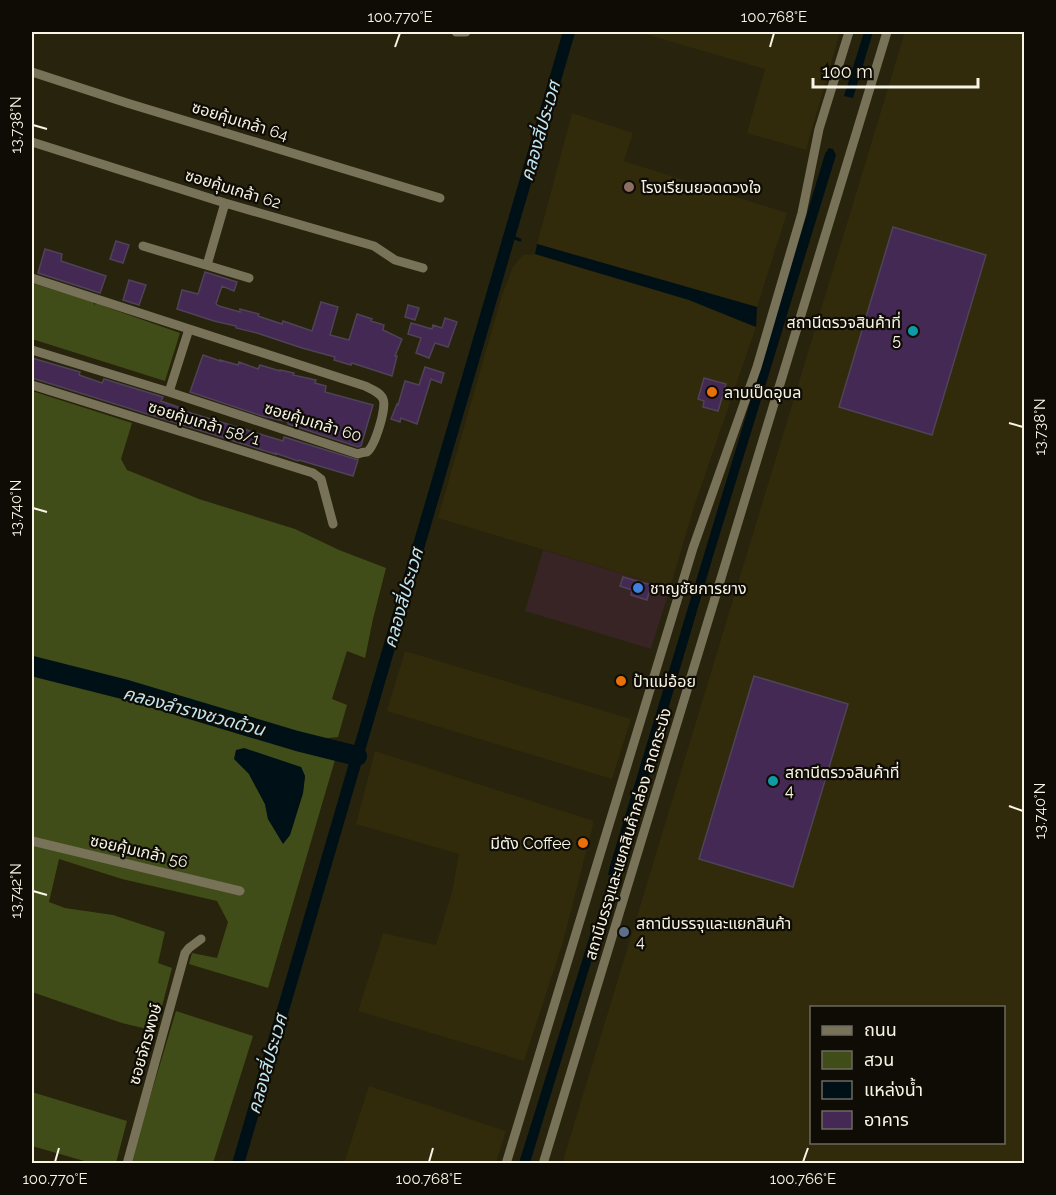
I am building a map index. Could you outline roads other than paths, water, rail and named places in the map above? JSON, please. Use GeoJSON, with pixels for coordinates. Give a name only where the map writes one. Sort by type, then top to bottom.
{"type":"FeatureCollection","features":[{"type":"Feature","properties":{"kind":"street"},"geometry":{"type":"LineString","coordinates":[[456,32],[466,32]]}},
{"type":"Feature","properties":{"kind":"street","name":"สถานีบรรจุและแยกสินค้ากล่อง ลาดกระบัง"},"geometry":{"type":"LineString","coordinates":[[506,1164],[693,548],[757,367],[802,213],[819,129],[849,32]]}},
{"type":"Feature","properties":{"kind":"street","name":"สถานีบรรจุและแยกสินค้ากล่อง ลาดกระบัง"},"geometry":{"type":"LineString","coordinates":[[543,1164],[887,32]]}},
{"type":"Feature","properties":{"kind":"street","name":"ซอยคุ้มเกล้า 64"},"geometry":{"type":"LineString","coordinates":[[32,72],[440,198]]}},
{"type":"Feature","properties":{"kind":"street","name":"ซอยคุ้มเกล้า 62"},"geometry":{"type":"LineString","coordinates":[[32,142],[225,203],[374,246],[395,260],[423,268]]}},
{"type":"Feature","properties":{"kind":"street"},"geometry":{"type":"LineString","coordinates":[[207,265],[225,203]]}},
{"type":"Feature","properties":{"kind":"street"},"geometry":{"type":"LineString","coordinates":[[143,246],[249,278]]}},
{"type":"Feature","properties":{"kind":"street","name":"ซอยคุ้มเกล้า 60"},"geometry":{"type":"LineString","coordinates":[[32,278],[373,389],[382,396],[385,405],[374,444],[366,452],[358,454],[32,350]]}},
{"type":"Feature","properties":{"kind":"street"},"geometry":{"type":"LineString","coordinates":[[169,392],[189,329]]}},
{"type":"Feature","properties":{"kind":"street","name":"ซอยคุ้มเกล้า 58/1"},"geometry":{"type":"LineString","coordinates":[[32,386],[313,473],[321,479],[333,524]]}},
{"type":"Feature","properties":{"kind":"street","name":"ซอยคุ้มเกล้า 56"},"geometry":{"type":"LineString","coordinates":[[32,841],[240,891]]}},
{"type":"Feature","properties":{"kind":"street","name":"ซอยจักรพงษ์"},"geometry":{"type":"LineString","coordinates":[[127,1164],[185,953],[201,939]]}},
{"type":"Feature","properties":{"kind":"water"},"geometry":{"type":"Polygon","coordinates":[[[864,32],[873,32],[853,98],[844,96],[864,32]]]}},
{"type":"Feature","properties":{"kind":"water"},"geometry":{"type":"Polygon","coordinates":[[[829,148],[833,149],[836,155],[714,553],[619,876],[608,875],[825,154],[829,148]]]}},
{"type":"Feature","properties":{"kind":"water"},"geometry":{"type":"Polygon","coordinates":[[[537,244],[757,307],[756,327],[689,300],[535,254],[537,244]]]}},
{"type":"Feature","properties":{"kind":"water"},"geometry":{"type":"Polygon","coordinates":[[[244,748],[301,767],[305,776],[303,793],[290,835],[283,844],[268,819],[265,804],[249,774],[234,759],[236,750],[244,748]]]}},
{"type":"Feature","properties":{"kind":"water"},"geometry":{"type":"Polygon","coordinates":[[[594,930],[599,936],[530,1163],[519,1163],[591,932],[594,930]]]}},
{"type":"Feature","properties":{"kind":"waterway","name":"คลองสี่ประเวศ"},"geometry":{"type":"LineString","coordinates":[[238,1164],[569,32]]}},
{"type":"Feature","properties":{"kind":"waterway"},"geometry":{"type":"LineString","coordinates":[[509,236],[520,240]]}},
{"type":"Feature","properties":{"kind":"waterway","name":"คลองลำรางชวดด้วน"},"geometry":{"type":"LineString","coordinates":[[32,666],[127,690],[297,741],[357,756]]}},
{"type":"Feature","properties":{"kind":"place","name":"โรงเรียนยอดดวงใจ"},"geometry":{"type":"Point","coordinates":[629,187]}},
{"type":"Feature","properties":{"kind":"place","name":"สถานีตรวจสินค้าที่ 5"},"geometry":{"type":"Point","coordinates":[913,331]}},
{"type":"Feature","properties":{"kind":"place","name":"ลาบเป็ดอุบล"},"geometry":{"type":"Point","coordinates":[712,392]}},
{"type":"Feature","properties":{"kind":"place","name":"ชาญชัยการยาง"},"geometry":{"type":"Point","coordinates":[638,588]}},
{"type":"Feature","properties":{"kind":"place","name":"ป้าแม่อ้อย"},"geometry":{"type":"Point","coordinates":[621,681]}},
{"type":"Feature","properties":{"kind":"place","name":"สถานีตรวจสินค้าที่ 4"},"geometry":{"type":"Point","coordinates":[773,781]}},
{"type":"Feature","properties":{"kind":"place","name":"มีตัง Coffee"},"geometry":{"type":"Point","coordinates":[583,843]}},
{"type":"Feature","properties":{"kind":"place","name":"สถานีบรรจุและแยกสินค้า 4"},"geometry":{"type":"Point","coordinates":[624,932]}}]}
